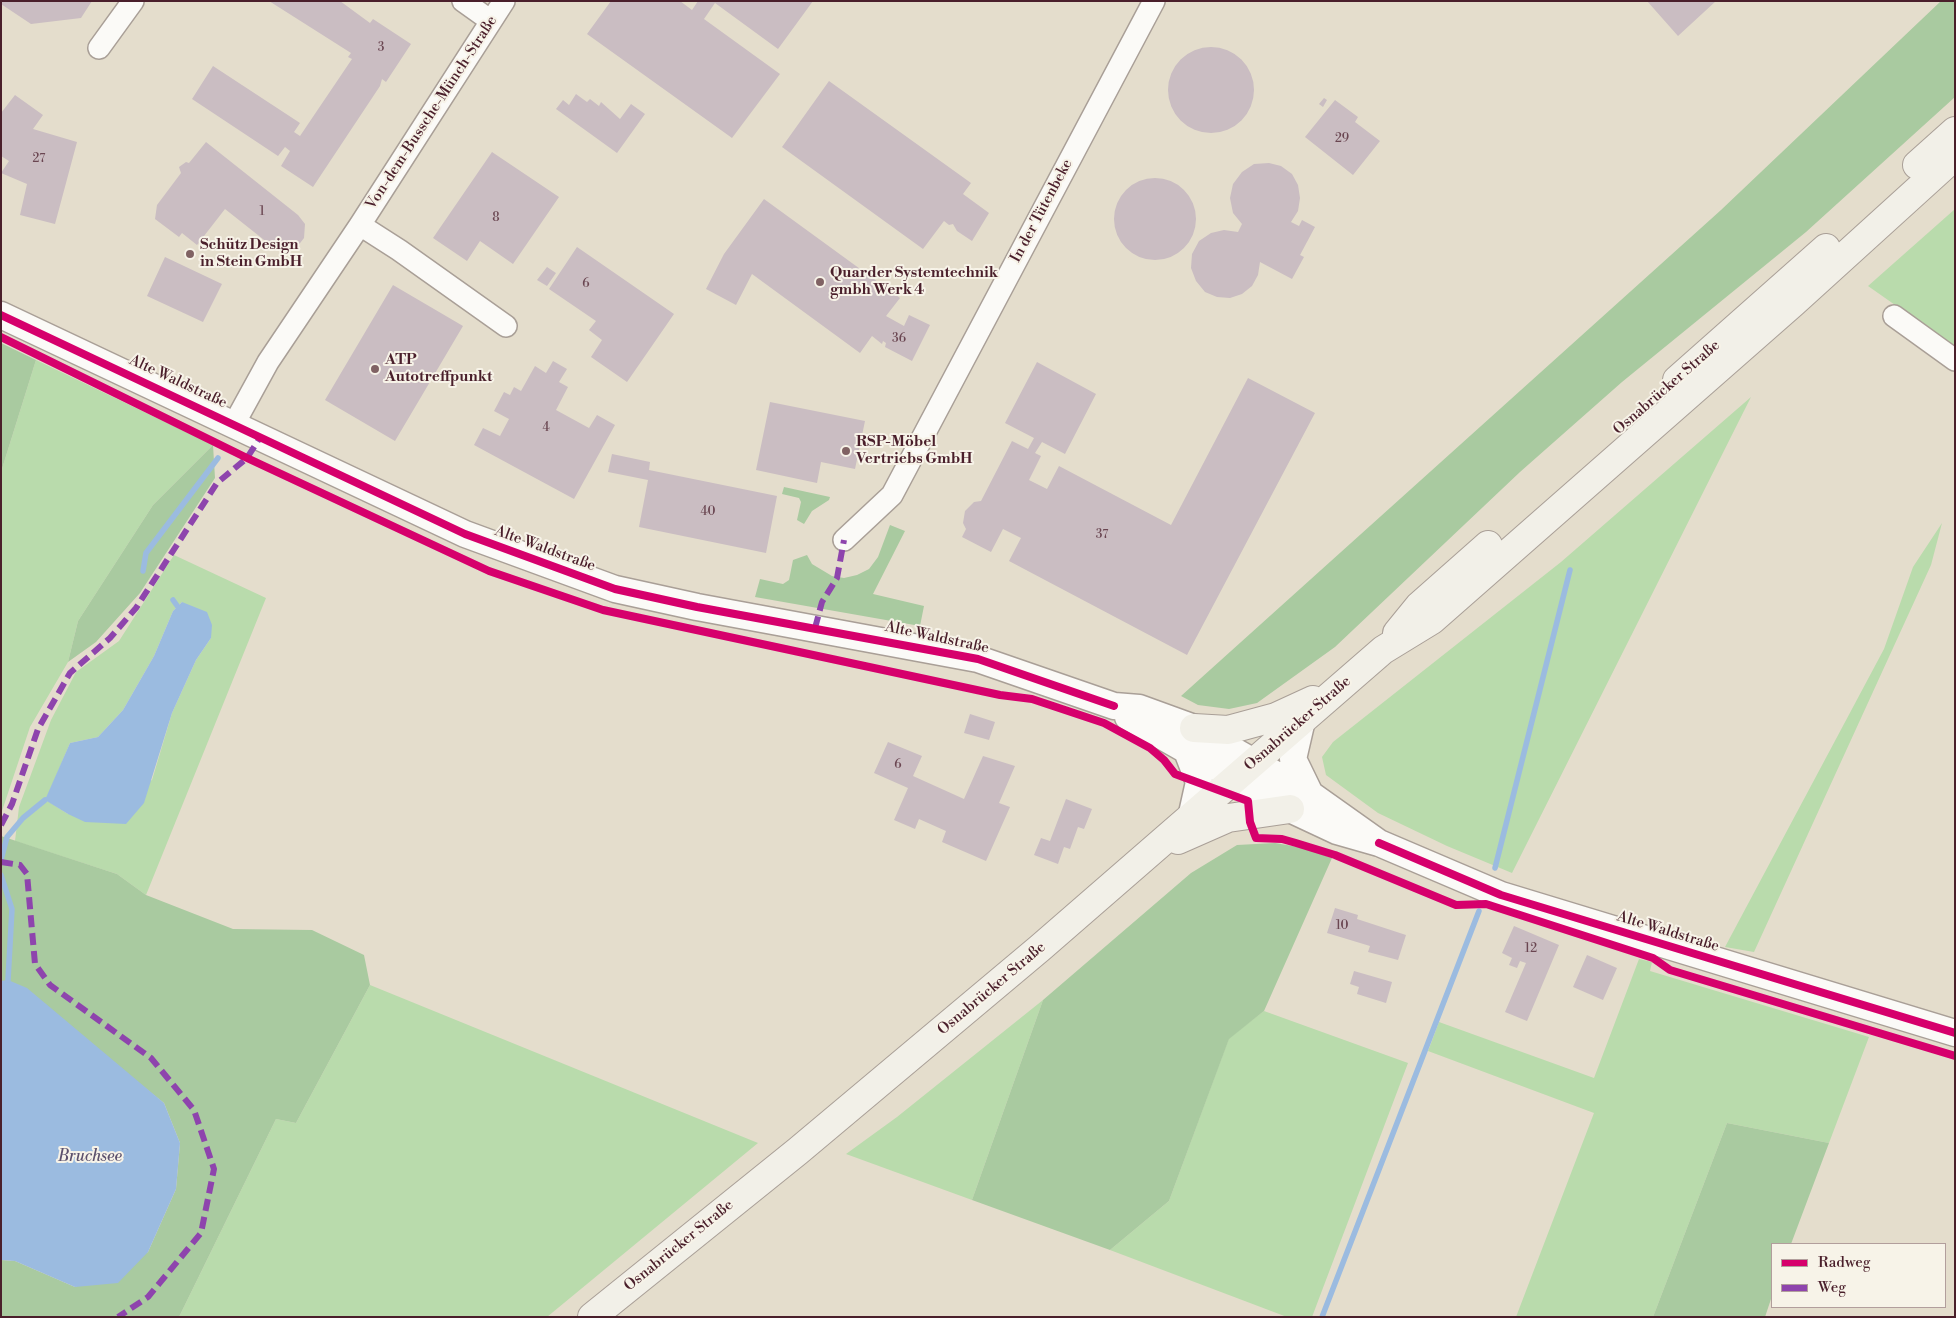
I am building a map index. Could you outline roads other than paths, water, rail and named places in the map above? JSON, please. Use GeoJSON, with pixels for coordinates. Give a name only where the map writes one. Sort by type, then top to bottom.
{"type":"FeatureCollection","features":[{"type":"Feature","properties":{"kind":"main road","name":"Osnabrücker Straße"},"geometry":{"type":"LineString","coordinates":[[1383,650],[1419,606],[1814,258],[1955,131]]}},
{"type":"Feature","properties":{"kind":"main road","name":"Osnabrücker Straße"},"geometry":{"type":"LineString","coordinates":[[592,1317],[798,1151],[1154,851],[1383,650],[1432,620],[1793,303],[1955,156]]}},
{"type":"Feature","properties":{"kind":"main road"},"geometry":{"type":"LineString","coordinates":[[1190,740],[1276,717],[1339,688]]}},
{"type":"Feature","properties":{"kind":"main road"},"geometry":{"type":"LineString","coordinates":[[1154,851],[1228,818],[1300,802]]}},
{"type":"Feature","properties":{"kind":"street"},"geometry":{"type":"LineString","coordinates":[[99,48],[134,1]]}},
{"type":"Feature","properties":{"kind":"street"},"geometry":{"type":"LineString","coordinates":[[463,1],[491,20]]}},
{"type":"Feature","properties":{"kind":"street","name":"Von-dem-Bussche-Münch-Straße"},"geometry":{"type":"LineString","coordinates":[[234,424],[263,370],[360,225],[504,1]]}},
{"type":"Feature","properties":{"kind":"street","name":"In der Tütenbeke"},"geometry":{"type":"LineString","coordinates":[[844,540],[892,495],[1154,1]]}},
{"type":"Feature","properties":{"kind":"street","name":"Von-dem-Bussche-Münch-Straße"},"geometry":{"type":"LineString","coordinates":[[360,225],[506,326]]}},
{"type":"Feature","properties":{"kind":"street","name":"Alte Waldstraße"},"geometry":{"type":"LineString","coordinates":[[1,315],[465,534],[615,589],[696,608],[978,659],[1114,706],[1139,708],[1190,740],[1246,769],[1300,802],[1337,831],[1379,843],[1486,889],[1955,1033]]}},
{"type":"Feature","properties":{"kind":"street"},"geometry":{"type":"LineString","coordinates":[[1894,316],[1955,360]]}},
{"type":"Feature","properties":{"kind":"street"},"geometry":{"type":"LineString","coordinates":[[1300,802],[1293,759],[1302,720]]}},
{"type":"Feature","properties":{"kind":"street"},"geometry":{"type":"LineString","coordinates":[[1190,740],[1199,782],[1191,818]]}},
{"type":"Feature","properties":{"kind":"water"},"geometry":{"type":"Polygon","coordinates":[[[182,602],[207,612],[212,625],[211,638],[196,660],[172,713],[144,803],[126,824],[85,822],[45,800],[70,743],[98,737],[123,710],[154,656],[173,611],[182,602]]]}},
{"type":"Feature","properties":{"kind":"water","name":"Bruchsee"},"geometry":{"type":"Polygon","coordinates":[[[8,980],[27,988],[164,1103],[180,1143],[176,1189],[148,1252],[118,1283],[75,1287],[15,1261],[1,1260],[1,981],[8,980]]]}},
{"type":"Feature","properties":{"kind":"waterway"},"geometry":{"type":"LineString","coordinates":[[143,571],[146,553],[218,458]]}},
{"type":"Feature","properties":{"kind":"waterway"},"geometry":{"type":"LineString","coordinates":[[1495,868],[1570,570]]}},
{"type":"Feature","properties":{"kind":"waterway"},"geometry":{"type":"LineString","coordinates":[[173,600],[178,607]]}},
{"type":"Feature","properties":{"kind":"waterway"},"geometry":{"type":"LineString","coordinates":[[1,860],[7,837],[23,818],[45,800]]}},
{"type":"Feature","properties":{"kind":"waterway"},"geometry":{"type":"LineString","coordinates":[[1,875],[12,909],[8,980]]}},
{"type":"Feature","properties":{"kind":"waterway"},"geometry":{"type":"LineString","coordinates":[[1322,1317],[1479,911]]}},
{"type":"Feature","properties":{"kind":"place","name":"Schütz Design in Stein GmbH"},"geometry":{"type":"Point","coordinates":[190,254]}},
{"type":"Feature","properties":{"kind":"place","name":"Quarder Systemtechnik gmbh Werk 4"},"geometry":{"type":"Point","coordinates":[820,282]}},
{"type":"Feature","properties":{"kind":"place","name":"ATP Autotreffpunkt"},"geometry":{"type":"Point","coordinates":[375,369]}},
{"type":"Feature","properties":{"kind":"place","name":"RSP-Möbel Vertriebs GmbH"},"geometry":{"type":"Point","coordinates":[846,451]}}]}
